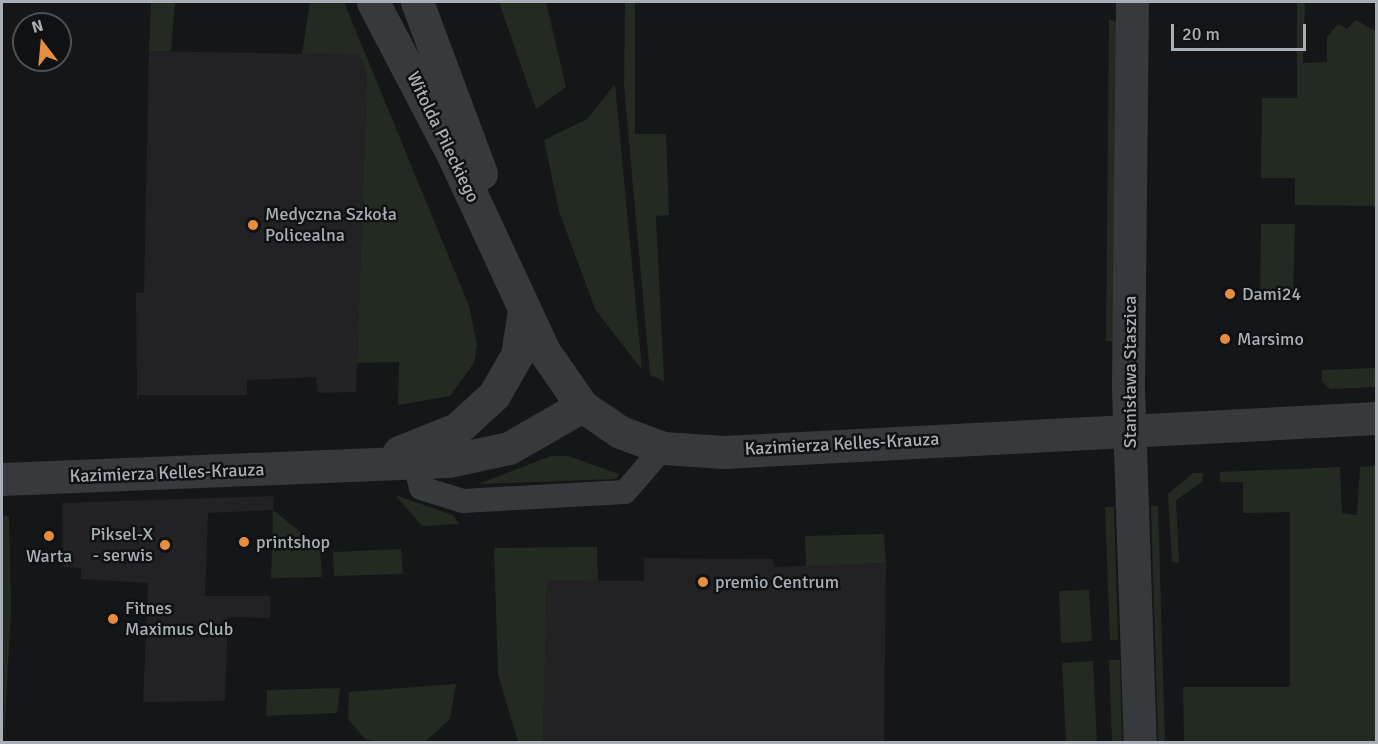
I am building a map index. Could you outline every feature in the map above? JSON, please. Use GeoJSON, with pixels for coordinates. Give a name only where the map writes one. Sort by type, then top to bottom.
{"type":"FeatureCollection","features":[{"type":"Feature","properties":{"kind":"street","name":"Witolda Pileckiego"},"geometry":{"type":"LineString","coordinates":[[373,2],[508,273],[524,311],[582,406]]}},
{"type":"Feature","properties":{"kind":"street","name":"Witolda Pileckiego"},"geometry":{"type":"LineString","coordinates":[[417,2],[476,157],[508,273]]}},
{"type":"Feature","properties":{"kind":"street","name":"Stanisława Staszica"},"geometry":{"type":"LineString","coordinates":[[1132,2],[1130,428],[1140,742]]}},
{"type":"Feature","properties":{"kind":"street","name":"Kazimierza Kelles-Krauza"},"geometry":{"type":"LineString","coordinates":[[412,456],[457,429],[494,395],[517,355],[524,311]]}},
{"type":"Feature","properties":{"kind":"street","name":"Kazimierza Kelles-Krauza"},"geometry":{"type":"LineString","coordinates":[[2,479],[333,467],[412,456],[509,448],[582,406],[620,432],[663,448],[724,452],[1130,428],[1377,418]]}},
{"type":"Feature","properties":{"kind":"lane"},"geometry":{"type":"LineString","coordinates":[[412,456],[421,488],[447,500],[611,495],[638,483],[663,448]]}},
{"type":"Feature","properties":{"kind":"shaded area"},"geometry":{"type":"Polygon","coordinates":[[[151,2],[175,2],[171,51],[149,51],[151,2]]]}},
{"type":"Feature","properties":{"kind":"shaded area"},"geometry":{"type":"Polygon","coordinates":[[[310,2],[344,2],[469,306],[477,345],[474,363],[450,396],[398,405],[399,362],[357,363],[367,73],[359,55],[302,54],[310,2]]]}},
{"type":"Feature","properties":{"kind":"shaded area"},"geometry":{"type":"Polygon","coordinates":[[[499,2],[546,2],[566,87],[536,109],[499,2]]]}},
{"type":"Feature","properties":{"kind":"shaded area"},"geometry":{"type":"Polygon","coordinates":[[[625,2],[635,2],[635,134],[666,134],[669,215],[656,216],[664,381],[650,375],[624,86],[625,2]]]}},
{"type":"Feature","properties":{"kind":"shaded area"},"geometry":{"type":"Polygon","coordinates":[[[1297,2],[1305,2],[1303,63],[1327,62],[1327,37],[1338,24],[1347,29],[1356,20],[1376,31],[1376,206],[1295,205],[1295,178],[1261,178],[1262,98],[1297,98],[1297,2]]]}},
{"type":"Feature","properties":{"kind":"shaded area"},"geometry":{"type":"Polygon","coordinates":[[[1109,19],[1117,22],[1113,341],[1106,341],[1109,19]]]}},
{"type":"Feature","properties":{"kind":"shaded area","name":"Medyczna Szkoła Policealna"},"geometry":{"type":"Polygon","coordinates":[[[149,51],[359,55],[367,73],[356,392],[318,393],[316,377],[247,380],[247,395],[139,395],[137,401],[136,293],[144,293],[149,51]]]}},
{"type":"Feature","properties":{"kind":"shaded area"},"geometry":{"type":"Polygon","coordinates":[[[615,84],[642,370],[595,309],[559,211],[544,140],[587,119],[615,84]]]}},
{"type":"Feature","properties":{"kind":"shaded area"},"geometry":{"type":"Polygon","coordinates":[[[1261,224],[1295,224],[1293,294],[1260,295],[1261,224]]]}},
{"type":"Feature","properties":{"kind":"shaded area"},"geometry":{"type":"Polygon","coordinates":[[[1376,368],[1376,387],[1330,389],[1322,382],[1322,370],[1376,368]]]}},
{"type":"Feature","properties":{"kind":"shaded area"},"geometry":{"type":"Polygon","coordinates":[[[551,456],[568,456],[619,474],[616,479],[478,484],[551,456]]]}},
{"type":"Feature","properties":{"kind":"shaded area"},"geometry":{"type":"Polygon","coordinates":[[[1376,466],[1376,742],[1184,742],[1183,687],[1290,687],[1290,512],[1243,513],[1243,482],[1220,482],[1220,472],[1340,467],[1342,513],[1357,515],[1360,467],[1376,466]]]}},
{"type":"Feature","properties":{"kind":"shaded area"},"geometry":{"type":"Polygon","coordinates":[[[1193,473],[1203,473],[1202,482],[1176,500],[1179,562],[1172,562],[1168,494],[1193,473]]]}},
{"type":"Feature","properties":{"kind":"shaded area"},"geometry":{"type":"Polygon","coordinates":[[[395,495],[453,515],[459,524],[422,526],[395,495]]]}},
{"type":"Feature","properties":{"kind":"shaded area"},"geometry":{"type":"Polygon","coordinates":[[[274,496],[273,510],[208,513],[205,596],[270,596],[270,618],[228,617],[225,701],[143,702],[148,583],[81,579],[81,568],[63,567],[62,503],[274,496]]]}},
{"type":"Feature","properties":{"kind":"shaded area"},"geometry":{"type":"Polygon","coordinates":[[[1151,506],[1158,506],[1165,742],[1158,742],[1151,506]]]}},
{"type":"Feature","properties":{"kind":"shaded area"},"geometry":{"type":"Polygon","coordinates":[[[1105,507],[1114,507],[1118,640],[1110,640],[1105,507]]]}},
{"type":"Feature","properties":{"kind":"shaded area"},"geometry":{"type":"Polygon","coordinates":[[[273,510],[320,548],[322,577],[271,578],[273,510]]]}},
{"type":"Feature","properties":{"kind":"shaded area"},"geometry":{"type":"Polygon","coordinates":[[[2,516],[9,516],[11,610],[4,742],[2,516]]]}},
{"type":"Feature","properties":{"kind":"shaded area"},"geometry":{"type":"Polygon","coordinates":[[[884,534],[886,563],[806,566],[805,536],[884,534]]]}},
{"type":"Feature","properties":{"kind":"shaded area"},"geometry":{"type":"Polygon","coordinates":[[[597,547],[598,581],[547,580],[543,742],[518,742],[498,674],[494,548],[597,547]]]}},
{"type":"Feature","properties":{"kind":"shaded area"},"geometry":{"type":"Polygon","coordinates":[[[401,549],[403,574],[334,576],[333,552],[401,549]]]}},
{"type":"Feature","properties":{"kind":"shaded area"},"geometry":{"type":"Polygon","coordinates":[[[644,558],[773,559],[774,567],[886,563],[884,742],[543,742],[547,580],[644,581],[644,558]]]}},
{"type":"Feature","properties":{"kind":"shaded area"},"geometry":{"type":"Polygon","coordinates":[[[1089,590],[1092,641],[1061,643],[1059,591],[1089,590]]]}},
{"type":"Feature","properties":{"kind":"shaded area"},"geometry":{"type":"Polygon","coordinates":[[[1109,660],[1120,660],[1122,742],[1112,742],[1109,660]]]}},
{"type":"Feature","properties":{"kind":"shaded area"},"geometry":{"type":"Polygon","coordinates":[[[1093,661],[1097,742],[1066,742],[1062,663],[1093,661]]]}},
{"type":"Feature","properties":{"kind":"shaded area"},"geometry":{"type":"Polygon","coordinates":[[[456,684],[450,719],[426,741],[377,742],[365,739],[348,719],[349,692],[456,684]]]}},
{"type":"Feature","properties":{"kind":"shaded area"},"geometry":{"type":"Polygon","coordinates":[[[340,688],[337,713],[266,716],[267,690],[340,688]]]}},
{"type":"Feature","properties":{"kind":"place","name":"Medyczna Szkoła Policealna"},"geometry":{"type":"Point","coordinates":[253,225]}},
{"type":"Feature","properties":{"kind":"place","name":"Dami24"},"geometry":{"type":"Point","coordinates":[1230,294]}},
{"type":"Feature","properties":{"kind":"place","name":"Marsimo"},"geometry":{"type":"Point","coordinates":[1225,339]}},
{"type":"Feature","properties":{"kind":"place","name":"Warta"},"geometry":{"type":"Point","coordinates":[49,536]}},
{"type":"Feature","properties":{"kind":"place","name":"printshop"},"geometry":{"type":"Point","coordinates":[244,542]}},
{"type":"Feature","properties":{"kind":"place","name":"Piksel-X - serwis"},"geometry":{"type":"Point","coordinates":[165,545]}},
{"type":"Feature","properties":{"kind":"place","name":"premio Centrum"},"geometry":{"type":"Point","coordinates":[703,582]}},
{"type":"Feature","properties":{"kind":"place","name":"Fitnes Maximus Club"},"geometry":{"type":"Point","coordinates":[113,619]}}]}
